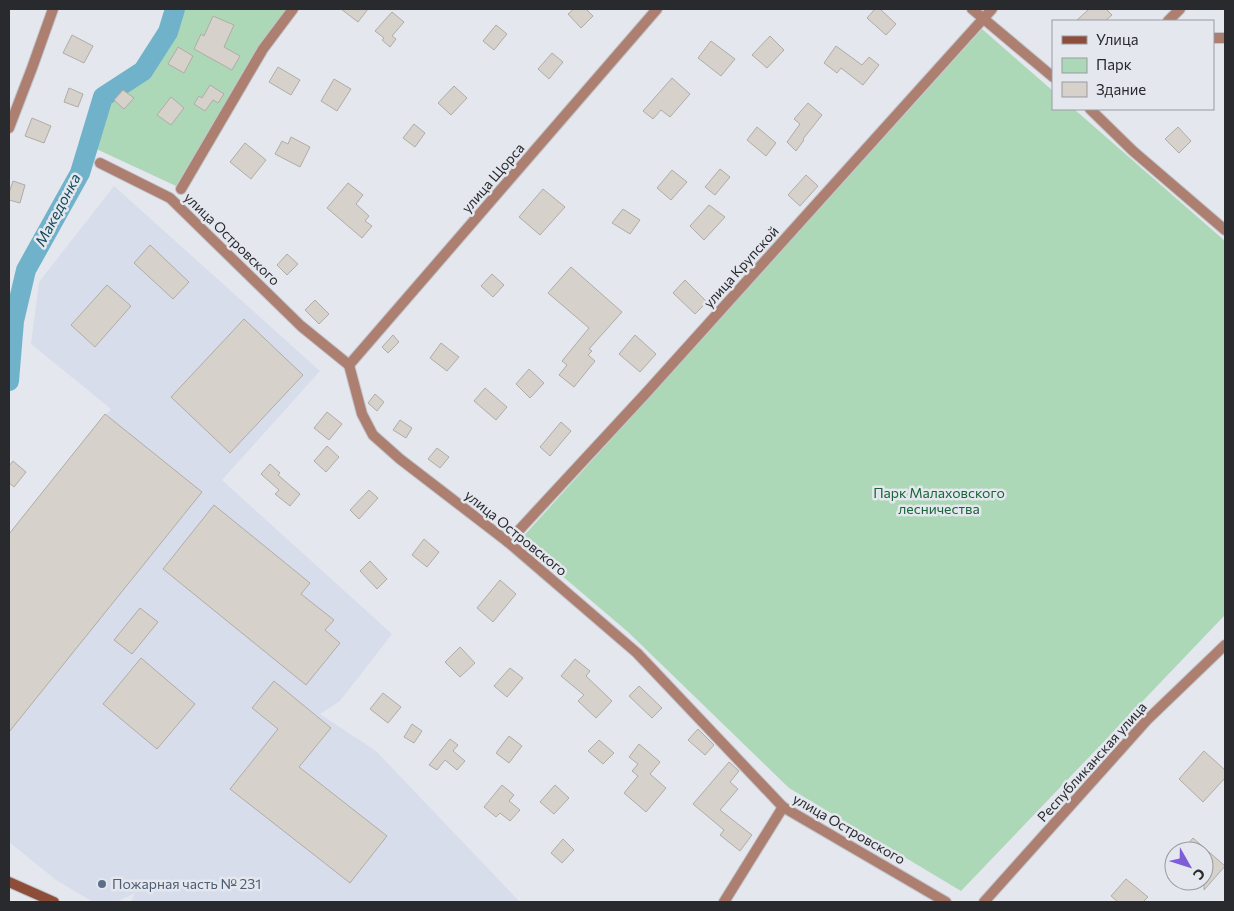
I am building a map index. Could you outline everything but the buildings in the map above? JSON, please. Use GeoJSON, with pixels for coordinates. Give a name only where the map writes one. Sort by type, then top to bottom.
{"type":"FeatureCollection","features":[{"type":"Feature","properties":{"kind":"main road"},"geometry":{"type":"LineString","coordinates":[[9,882],[54,902]]}},
{"type":"Feature","properties":{"kind":"street"},"geometry":{"type":"LineString","coordinates":[[9,128],[53,9]]}},
{"type":"Feature","properties":{"kind":"street"},"geometry":{"type":"LineString","coordinates":[[181,189],[263,49],[293,9]]}},
{"type":"Feature","properties":{"kind":"street","name":"улица Щорса"},"geometry":{"type":"LineString","coordinates":[[349,365],[657,9]]}},
{"type":"Feature","properties":{"kind":"street"},"geometry":{"type":"LineString","coordinates":[[972,9],[1052,76]]}},
{"type":"Feature","properties":{"kind":"street","name":"улица Крупской"},"geometry":{"type":"LineString","coordinates":[[508,542],[653,386],[992,9]]}},
{"type":"Feature","properties":{"kind":"street"},"geometry":{"type":"LineString","coordinates":[[1169,20],[1180,9]]}},
{"type":"Feature","properties":{"kind":"street"},"geometry":{"type":"LineString","coordinates":[[1091,110],[1133,151],[1225,230]]}},
{"type":"Feature","properties":{"kind":"street","name":"улица Островского"},"geometry":{"type":"LineString","coordinates":[[100,163],[170,198],[301,326],[349,365],[362,414],[373,435],[400,459],[508,542],[637,653],[784,807],[946,902]]}},
{"type":"Feature","properties":{"kind":"street","name":"Республиканская улица"},"geometry":{"type":"LineString","coordinates":[[984,902],[1147,720],[1225,645]]}},
{"type":"Feature","properties":{"kind":"street"},"geometry":{"type":"LineString","coordinates":[[724,902],[784,807]]}},
{"type":"Feature","properties":{"kind":"shaded area"},"geometry":{"type":"Polygon","coordinates":[[[114,186],[320,371],[222,480],[392,634],[340,701],[320,714],[376,751],[520,902],[131,902],[135,893],[116,902],[93,902],[56,880],[9,842],[9,535],[111,409],[31,344],[39,282],[114,186]]]}},
{"type":"Feature","properties":{"kind":"green space"},"geometry":{"type":"Polygon","coordinates":[[[181,9],[288,9],[259,48],[176,186],[92,147],[106,100],[146,73],[174,33],[181,9]]]}},
{"type":"Feature","properties":{"kind":"green space","name":"Парк Малаховского лесничества"},"geometry":{"type":"Polygon","coordinates":[[[982,29],[1052,90],[1052,110],[1075,110],[1225,241],[1225,615],[961,891],[789,788],[628,632],[520,540],[982,29]]]}},
{"type":"Feature","properties":{"kind":"waterway","name":"Македонка"},"geometry":{"type":"LineString","coordinates":[[9,381],[14,321],[26,270],[80,173],[103,97],[143,71],[168,32],[175,9]]}},
{"type":"Feature","properties":{"kind":"place","name":"Пожарная часть № 231"},"geometry":{"type":"Point","coordinates":[102,884]}}]}
